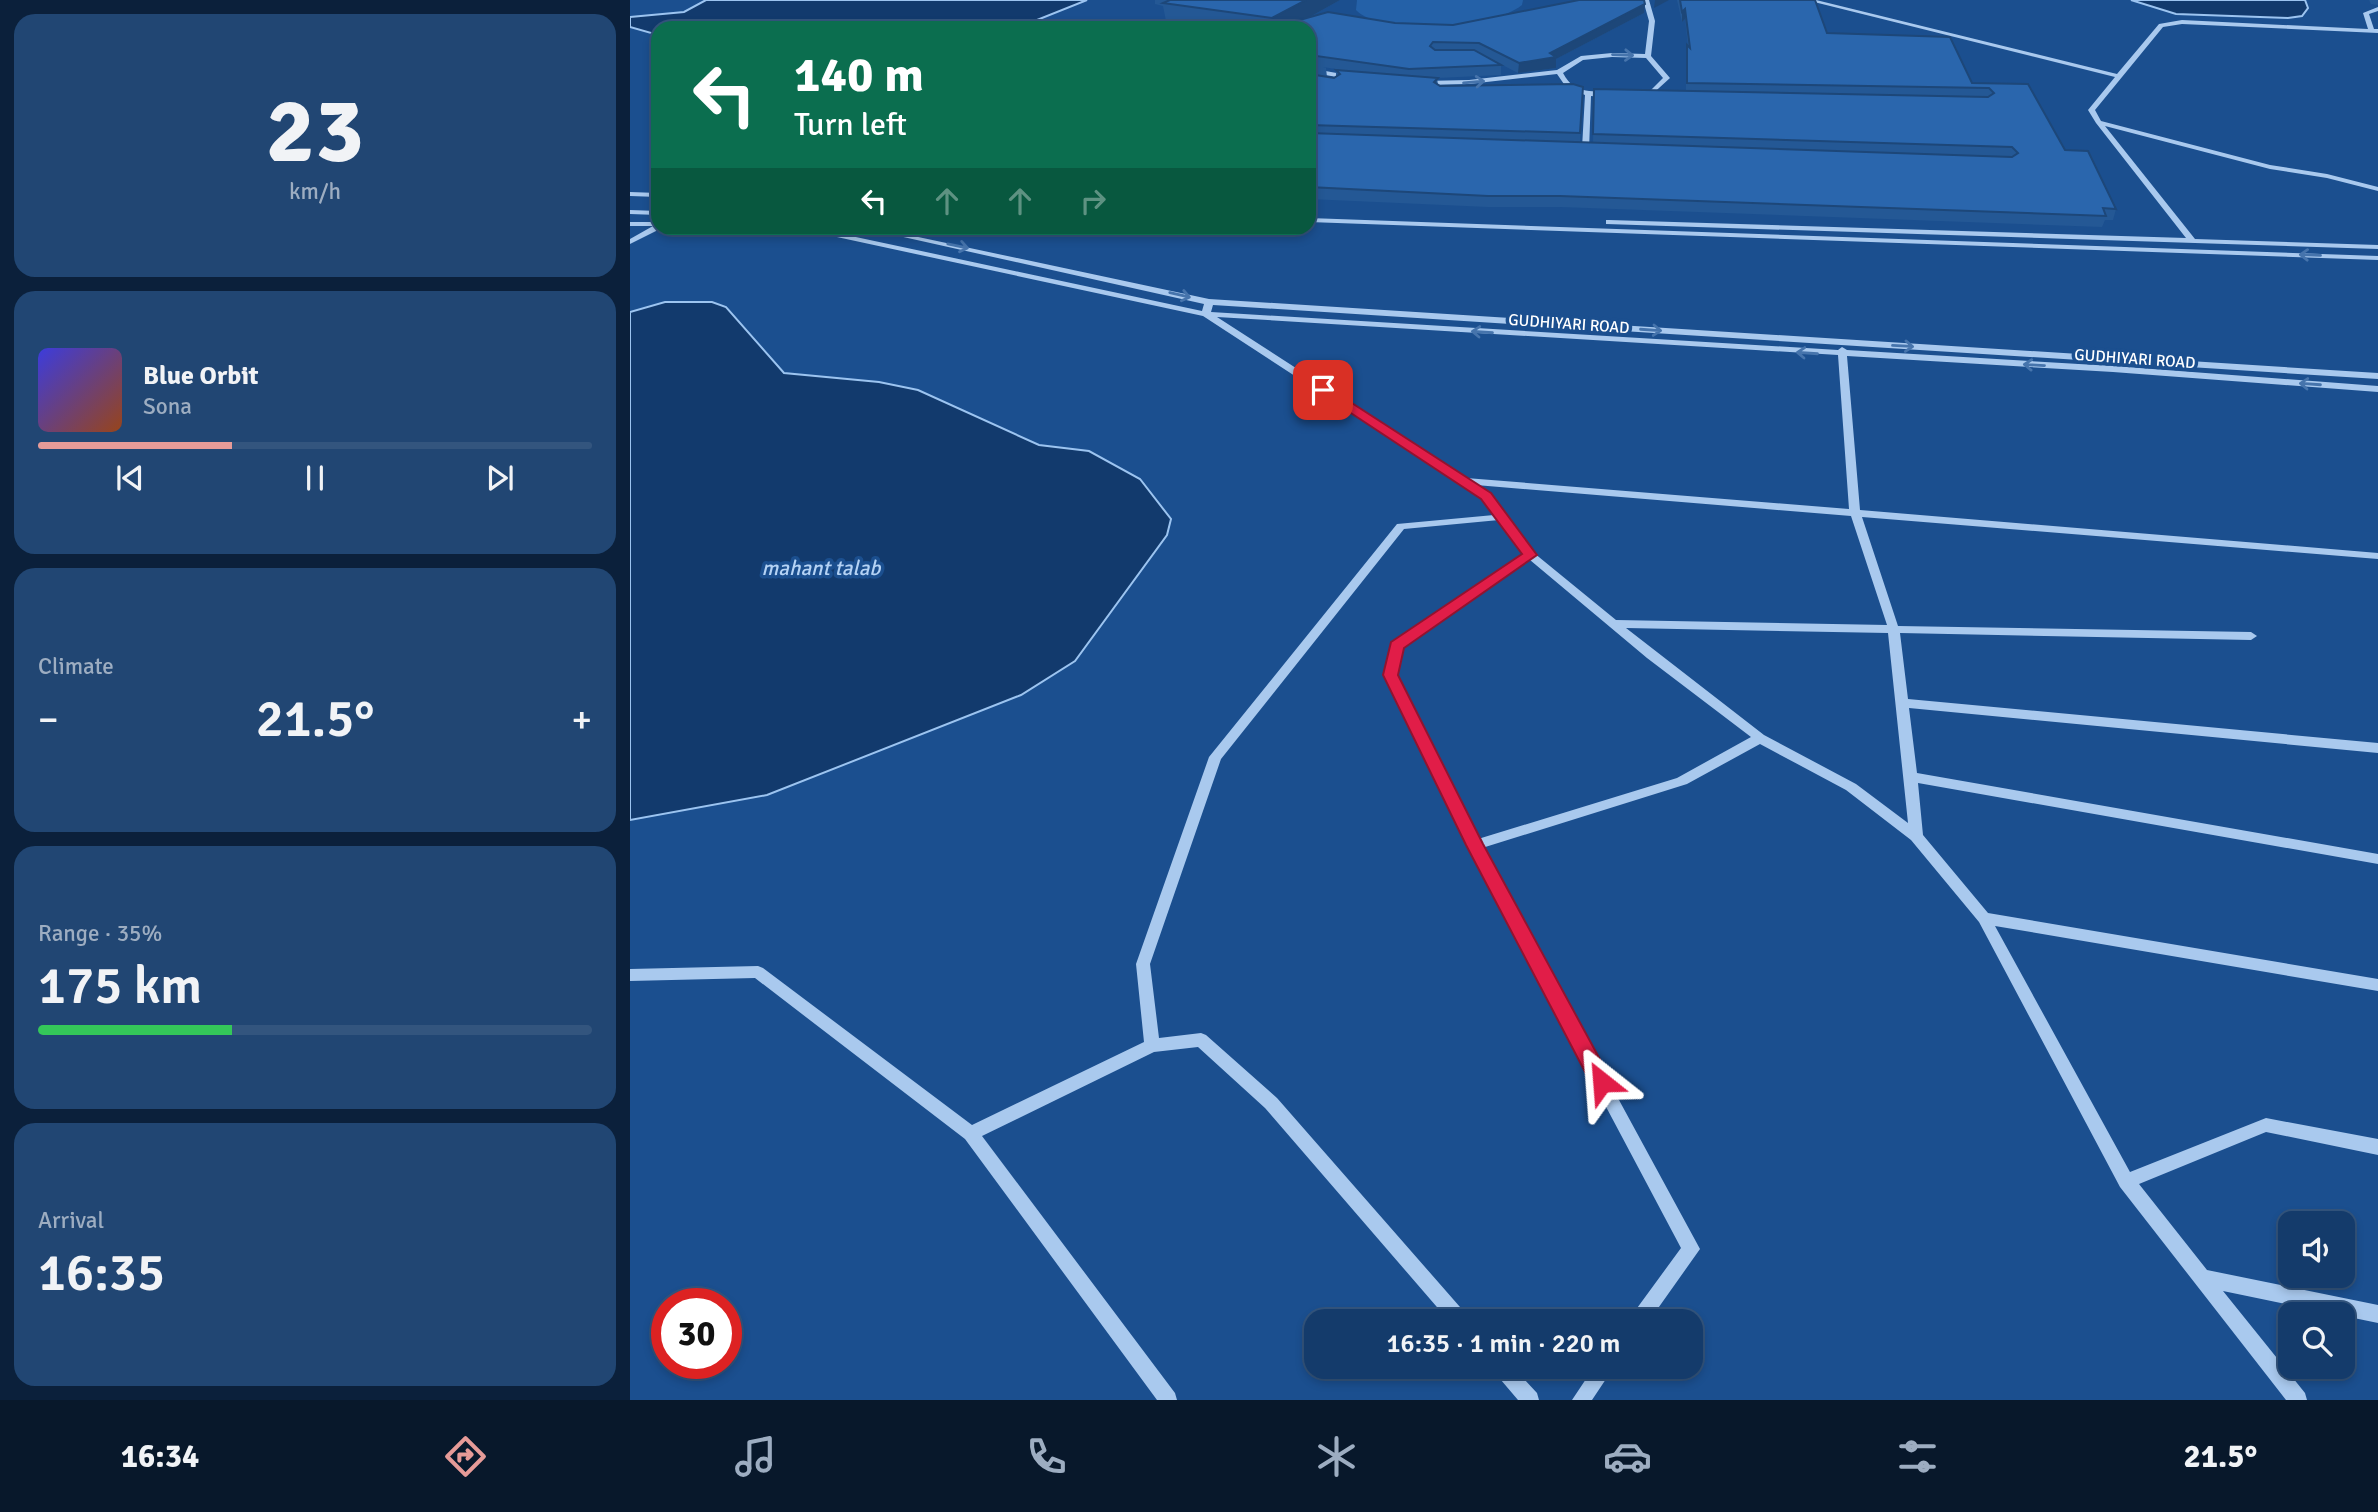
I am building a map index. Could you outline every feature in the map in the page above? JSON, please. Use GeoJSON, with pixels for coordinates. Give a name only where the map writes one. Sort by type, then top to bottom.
{"type":"FeatureCollection","features":[{"type":"Feature","properties":{"kind":"street"},"geometry":{"type":"LineString","coordinates":[[1646,0],[1652,21],[1648,56],[1667,78],[1648,96]]}},
{"type":"Feature","properties":{"kind":"street"},"geometry":{"type":"LineString","coordinates":[[1809,0],[2118,76]]}},
{"type":"Feature","properties":{"kind":"street"},"geometry":{"type":"LineString","coordinates":[[2193,242],[2091,110],[2161,25],[2182,22],[2374,31],[2366,13],[2378,9]]}},
{"type":"Feature","properties":{"kind":"street"},"geometry":{"type":"LineString","coordinates":[[1413,83],[1516,78],[1559,72],[1581,58],[1648,56]]}},
{"type":"Feature","properties":{"kind":"street"},"geometry":{"type":"LineString","coordinates":[[1496,67],[1516,78]]}},
{"type":"Feature","properties":{"kind":"street"},"geometry":{"type":"LineString","coordinates":[[1316,71],[1366,79]]}},
{"type":"Feature","properties":{"kind":"street"},"geometry":{"type":"LineString","coordinates":[[1559,72],[1565,86],[1573,90],[1616,97]]}},
{"type":"Feature","properties":{"kind":"street"},"geometry":{"type":"LineString","coordinates":[[1316,81],[1356,86]]}},
{"type":"Feature","properties":{"kind":"street"},"geometry":{"type":"LineString","coordinates":[[1559,91],[1573,90]]}},
{"type":"Feature","properties":{"kind":"street"},"geometry":{"type":"LineString","coordinates":[[1424,91],[1464,92]]}},
{"type":"Feature","properties":{"kind":"street"},"geometry":{"type":"LineString","coordinates":[[1586,148],[1588,94]]}},
{"type":"Feature","properties":{"kind":"street"},"geometry":{"type":"LineString","coordinates":[[1638,96],[1662,96]]}},
{"type":"Feature","properties":{"kind":"street"},"geometry":{"type":"LineString","coordinates":[[2098,122],[2270,167],[2378,189]]}},
{"type":"Feature","properties":{"kind":"street"},"geometry":{"type":"LineString","coordinates":[[1573,148],[1600,148]]}},
{"type":"Feature","properties":{"kind":"street"},"geometry":{"type":"LineString","coordinates":[[630,194],[651,194]]}},
{"type":"Feature","properties":{"kind":"street"},"geometry":{"type":"LineString","coordinates":[[633,212],[651,199]]}},
{"type":"Feature","properties":{"kind":"street"},"geometry":{"type":"LineString","coordinates":[[633,212],[651,213]]}},
{"type":"Feature","properties":{"kind":"street"},"geometry":{"type":"LineString","coordinates":[[1316,212],[2378,247]]}},
{"type":"Feature","properties":{"kind":"street"},"geometry":{"type":"LineString","coordinates":[[1316,220],[2378,258]]}},
{"type":"Feature","properties":{"kind":"street"},"geometry":{"type":"LineString","coordinates":[[630,224],[651,226]]}},
{"type":"Feature","properties":{"kind":"street"},"geometry":{"type":"LineString","coordinates":[[630,243],[651,230]]}},
{"type":"Feature","properties":{"kind":"street","name":"GUDHIYARI ROAD"},"geometry":{"type":"LineString","coordinates":[[838,235],[1207,308],[1844,355],[2113,369],[2378,389]]}},
{"type":"Feature","properties":{"kind":"street","name":"GUDHIYARI ROAD"},"geometry":{"type":"LineString","coordinates":[[897,235],[1207,308],[1841,342],[2378,376]]}},
{"type":"Feature","properties":{"kind":"street"},"geometry":{"type":"LineString","coordinates":[[1207,308],[1486,496],[1530,555],[1614,624],[1760,738],[1851,787],[1916,836],[1984,918],[2126,1181],[2298,1400]]}},
{"type":"Feature","properties":{"kind":"street"},"geometry":{"type":"LineString","coordinates":[[1841,342],[1855,513],[1893,627],[1916,836]]}},
{"type":"Feature","properties":{"kind":"street"},"geometry":{"type":"LineString","coordinates":[[1463,481],[2378,556]]}},
{"type":"Feature","properties":{"kind":"street"},"geometry":{"type":"LineString","coordinates":[[1152,1045],[1143,964],[1215,757],[1401,526],[1502,517]]}},
{"type":"Feature","properties":{"kind":"street"},"geometry":{"type":"LineString","coordinates":[[1530,555],[1397,646],[1391,675],[1474,845],[1691,1249],[1647,1309]]}},
{"type":"Feature","properties":{"kind":"street"},"geometry":{"type":"LineString","coordinates":[[1614,624],[1893,627],[2251,636]]}},
{"type":"Feature","properties":{"kind":"street"},"geometry":{"type":"LineString","coordinates":[[1902,703],[2378,748]]}},
{"type":"Feature","properties":{"kind":"street"},"geometry":{"type":"LineString","coordinates":[[1474,845],[1682,781],[1760,738]]}},
{"type":"Feature","properties":{"kind":"street"},"geometry":{"type":"LineString","coordinates":[[1911,777],[2378,859]]}},
{"type":"Feature","properties":{"kind":"street"},"geometry":{"type":"LineString","coordinates":[[1984,918],[2378,985]]}},
{"type":"Feature","properties":{"kind":"street"},"geometry":{"type":"LineString","coordinates":[[630,975],[758,972],[971,1134],[1168,1400]]}},
{"type":"Feature","properties":{"kind":"street"},"geometry":{"type":"LineString","coordinates":[[971,1134],[1152,1045],[1201,1041],[1271,1103],[1451,1309]]}},
{"type":"Feature","properties":{"kind":"street"},"geometry":{"type":"LineString","coordinates":[[2126,1181],[2266,1125],[2378,1147]]}},
{"type":"Feature","properties":{"kind":"street"},"geometry":{"type":"LineString","coordinates":[[2203,1278],[2378,1314]]}},
{"type":"Feature","properties":{"kind":"street"},"geometry":{"type":"LineString","coordinates":[[1512,1379],[1530,1400]]}},
{"type":"Feature","properties":{"kind":"street"},"geometry":{"type":"LineString","coordinates":[[1581,1400],[1596,1379]]}},
{"type":"Feature","properties":{"kind":"shaded area"},"geometry":{"type":"Polygon","coordinates":[[[1357,0],[1523,0],[1522,5],[1508,13],[1488,20],[1464,25],[1413,27],[1370,19],[1356,10],[1357,0]]]}},
{"type":"Feature","properties":{"kind":"water"},"geometry":{"type":"Polygon","coordinates":[[[706,0],[1087,0],[1034,21],[651,21],[651,33],[630,27],[630,17],[684,12],[706,0]]]}},
{"type":"Feature","properties":{"kind":"water"},"geometry":{"type":"Polygon","coordinates":[[[2131,0],[2305,0],[2308,8],[2302,16],[2288,18],[2176,14],[2131,0]]]}},
{"type":"Feature","properties":{"kind":"water","name":"mahant talab"},"geometry":{"type":"Polygon","coordinates":[[[665,302],[712,302],[726,307],[784,373],[879,382],[918,390],[1039,445],[1089,451],[1140,479],[1171,519],[1167,535],[1075,661],[1021,695],[767,795],[630,820],[630,312],[665,302]]]}},
{"type":"Feature","properties":{"kind":"building"},"geometry":{"type":"Polygon","coordinates":[[[1170,0],[1306,0],[1272,18],[1163,3],[1170,0]]]}},
{"type":"Feature","properties":{"kind":"building"},"geometry":{"type":"Polygon","coordinates":[[[1579,0],[1644,0],[1645,4],[1550,53],[1556,57],[1519,63],[1479,43],[1433,42],[1430,46],[1435,50],[1474,50],[1501,65],[1409,69],[1316,56],[1316,21],[1296,21],[1328,12],[1395,23],[1453,25],[1579,0]]]}},
{"type":"Feature","properties":{"kind":"building"},"geometry":{"type":"Polygon","coordinates":[[[1680,0],[1815,0],[1827,33],[1950,37],[1972,83],[2028,84],[2065,150],[2088,151],[2116,209],[2103,208],[2106,216],[1560,196],[1488,196],[1316,187],[1316,133],[2012,157],[2018,153],[2012,147],[1593,134],[1594,89],[1988,97],[1994,93],[1989,88],[1687,83],[1687,45],[1690,48],[1685,9],[1682,12],[1680,0]]]}},
{"type":"Feature","properties":{"kind":"building"},"geometry":{"type":"Polygon","coordinates":[[[1336,70],[1438,78],[1434,82],[1440,86],[1573,84],[1583,87],[1580,133],[1316,125],[1316,75],[1334,78],[1340,74],[1336,70]]]}},
{"type":"Feature","properties":{"kind":"route"},"geometry":{"type":"LineString","coordinates":[[1323,390],[1486,496],[1530,555],[1397,646],[1391,675],[1474,845],[1602,1082]]}}]}
